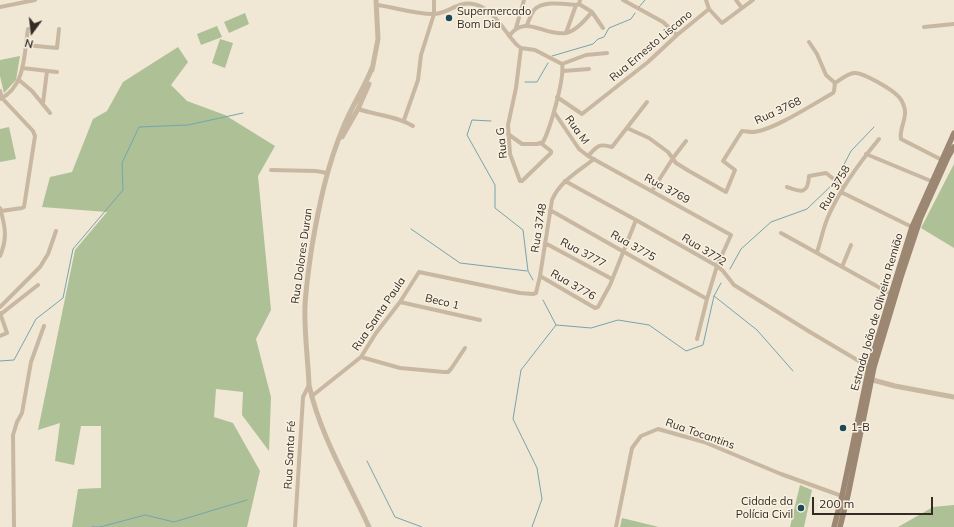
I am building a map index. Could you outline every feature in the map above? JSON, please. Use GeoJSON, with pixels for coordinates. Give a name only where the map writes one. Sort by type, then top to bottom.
{"type":"FeatureCollection","features":[{"type":"Feature","properties":{"kind":"main road","name":"Estrada João de Oliveira Remião"},"geometry":{"type":"LineString","coordinates":[[840,527],[848,495],[869,366],[912,227],[931,181],[954,133]]}},
{"type":"Feature","properties":{"kind":"main road","name":"Estrada João de Oliveira Remião"},"geometry":{"type":"LineString","coordinates":[[834,527],[868,379],[898,284],[916,228],[954,147]]}},
{"type":"Feature","properties":{"kind":"street"},"geometry":{"type":"LineString","coordinates":[[0,7],[35,0]]}},
{"type":"Feature","properties":{"kind":"street"},"geometry":{"type":"LineString","coordinates":[[404,120],[418,80],[420,61],[434,14],[434,0]]}},
{"type":"Feature","properties":{"kind":"street"},"geometry":{"type":"LineString","coordinates":[[516,28],[524,0]]}},
{"type":"Feature","properties":{"kind":"street"},"geometry":{"type":"LineString","coordinates":[[622,0],[663,22],[677,35]]}},
{"type":"Feature","properties":{"kind":"street"},"geometry":{"type":"LineString","coordinates":[[706,0],[708,9]]}},
{"type":"Feature","properties":{"kind":"street"},"geometry":{"type":"LineString","coordinates":[[736,0],[742,8]]}},
{"type":"Feature","properties":{"kind":"street","name":"Rua Ernesto Liscano"},"geometry":{"type":"LineString","coordinates":[[557,97],[582,114],[648,62],[708,9],[722,23],[753,0]]}},
{"type":"Feature","properties":{"kind":"street"},"geometry":{"type":"LineString","coordinates":[[376,2],[434,14],[444,12],[456,6],[474,2],[492,15],[521,48],[536,50],[562,64],[586,55],[607,53]]}},
{"type":"Feature","properties":{"kind":"street","name":"Rua Dolores Duran"},"geometry":{"type":"LineString","coordinates":[[337,145],[367,90],[378,39],[376,2]]}},
{"type":"Feature","properties":{"kind":"street"},"geometry":{"type":"LineString","coordinates":[[527,25],[538,6],[552,2],[578,3],[592,12],[603,28]]}},
{"type":"Feature","properties":{"kind":"street"},"geometry":{"type":"LineString","coordinates":[[566,33],[578,3]]}},
{"type":"Feature","properties":{"kind":"street"},"geometry":{"type":"LineString","coordinates":[[509,36],[521,25],[527,25],[550,32],[566,33],[578,26],[592,12]]}},
{"type":"Feature","properties":{"kind":"street"},"geometry":{"type":"LineString","coordinates":[[924,27],[954,24]]}},
{"type":"Feature","properties":{"kind":"street"},"geometry":{"type":"LineString","coordinates":[[1,98],[12,89],[19,80],[28,29]]}},
{"type":"Feature","properties":{"kind":"street"},"geometry":{"type":"LineString","coordinates":[[26,45],[55,48],[57,47],[59,29]]}},
{"type":"Feature","properties":{"kind":"street"},"geometry":{"type":"LineString","coordinates":[[809,42],[817,54],[826,75],[835,83],[856,72],[882,84],[899,97],[905,109],[902,139],[942,160]]}},
{"type":"Feature","properties":{"kind":"street","name":"Rua G"},"geometry":{"type":"LineString","coordinates":[[521,48],[516,88],[508,125],[512,160],[517,176],[521,181],[551,153],[542,144]]}},
{"type":"Feature","properties":{"kind":"street"},"geometry":{"type":"LineString","coordinates":[[508,134],[522,144],[542,144],[554,112],[563,71],[562,64]]}},
{"type":"Feature","properties":{"kind":"street"},"geometry":{"type":"LineString","coordinates":[[22,68],[57,72]]}},
{"type":"Feature","properties":{"kind":"street","name":"Rua Dolores Duran"},"geometry":{"type":"LineString","coordinates":[[369,527],[328,441],[309,386],[305,307],[308,274],[316,225],[327,173],[352,107],[366,85],[372,68]]}},
{"type":"Feature","properties":{"kind":"street"},"geometry":{"type":"LineString","coordinates":[[563,71],[589,69]]}},
{"type":"Feature","properties":{"kind":"street"},"geometry":{"type":"LineString","coordinates":[[43,103],[47,71]]}},
{"type":"Feature","properties":{"kind":"street"},"geometry":{"type":"LineString","coordinates":[[19,80],[32,90],[50,113]]}},
{"type":"Feature","properties":{"kind":"street","name":"Rua 3768"},"geometry":{"type":"LineString","coordinates":[[673,158],[676,163],[726,192],[734,170],[723,161],[742,131],[760,131],[800,113],[833,93],[835,83]]}},
{"type":"Feature","properties":{"kind":"street"},"geometry":{"type":"LineString","coordinates":[[0,90],[1,98],[33,131],[35,136],[24,207],[0,209],[6,230],[5,241],[0,256]]}},
{"type":"Feature","properties":{"kind":"street"},"geometry":{"type":"LineString","coordinates":[[594,159],[588,156],[598,146],[612,146],[628,128],[647,102]]}},
{"type":"Feature","properties":{"kind":"street"},"geometry":{"type":"LineString","coordinates":[[352,107],[355,110],[358,109],[404,120],[412,126]]}},
{"type":"Feature","properties":{"kind":"street","name":"Rua M"},"geometry":{"type":"LineString","coordinates":[[554,112],[579,149],[588,156]]}},
{"type":"Feature","properties":{"kind":"street"},"geometry":{"type":"LineString","coordinates":[[628,128],[649,138],[668,152],[673,158]]}},
{"type":"Feature","properties":{"kind":"street","name":"Rua 3758"},"geometry":{"type":"LineString","coordinates":[[817,252],[828,217],[843,189],[866,154],[879,139]]}},
{"type":"Feature","properties":{"kind":"street"},"geometry":{"type":"LineString","coordinates":[[652,191],[686,141]]}},
{"type":"Feature","properties":{"kind":"street"},"geometry":{"type":"LineString","coordinates":[[866,154],[931,181]]}},
{"type":"Feature","properties":{"kind":"street","name":"Rua 3748"},"geometry":{"type":"LineString","coordinates":[[542,266],[552,200],[557,190],[565,182],[594,159]]}},
{"type":"Feature","properties":{"kind":"street","name":"Rua 3769"},"geometry":{"type":"LineString","coordinates":[[594,159],[731,235],[717,266]]}},
{"type":"Feature","properties":{"kind":"street"},"geometry":{"type":"LineString","coordinates":[[271,170],[316,171],[327,173]]}},
{"type":"Feature","properties":{"kind":"street"},"geometry":{"type":"LineString","coordinates":[[787,188],[805,191],[808,188],[809,176],[826,173],[843,189],[912,227]]}},
{"type":"Feature","properties":{"kind":"street","name":"Rua 3772"},"geometry":{"type":"LineString","coordinates":[[565,182],[717,266],[734,285],[810,332],[869,366]]}},
{"type":"Feature","properties":{"kind":"street","name":"Rua 3775"},"geometry":{"type":"LineString","coordinates":[[550,210],[706,298]]}},
{"type":"Feature","properties":{"kind":"street"},"geometry":{"type":"LineString","coordinates":[[612,279],[636,220]]}},
{"type":"Feature","properties":{"kind":"street"},"geometry":{"type":"LineString","coordinates":[[0,306],[40,267],[48,254],[56,231]]}},
{"type":"Feature","properties":{"kind":"street"},"geometry":{"type":"LineString","coordinates":[[780,232],[891,294]]}},
{"type":"Feature","properties":{"kind":"street","name":"Rua 3777"},"geometry":{"type":"LineString","coordinates":[[545,243],[612,279]]}},
{"type":"Feature","properties":{"kind":"street"},"geometry":{"type":"LineString","coordinates":[[842,267],[850,245]]}},
{"type":"Feature","properties":{"kind":"street","name":"Rua Santa Paula"},"geometry":{"type":"LineString","coordinates":[[312,396],[361,357],[376,333],[400,302],[419,272],[533,294],[537,291],[542,266]]}},
{"type":"Feature","properties":{"kind":"street"},"geometry":{"type":"LineString","coordinates":[[698,339],[706,298],[717,266]]}},
{"type":"Feature","properties":{"kind":"street","name":"Rua 3776"},"geometry":{"type":"LineString","coordinates":[[540,276],[596,308],[612,279]]}},
{"type":"Feature","properties":{"kind":"street"},"geometry":{"type":"LineString","coordinates":[[0,336],[7,333],[0,313],[38,285]]}},
{"type":"Feature","properties":{"kind":"street","name":"Beco 1"},"geometry":{"type":"LineString","coordinates":[[400,302],[480,320]]}},
{"type":"Feature","properties":{"kind":"street"},"geometry":{"type":"LineString","coordinates":[[14,527],[13,435],[16,422],[22,413],[31,362],[44,326]]}},
{"type":"Feature","properties":{"kind":"street"},"geometry":{"type":"LineString","coordinates":[[361,357],[400,368],[448,372],[465,348]]}},
{"type":"Feature","properties":{"kind":"street"},"geometry":{"type":"LineString","coordinates":[[868,379],[895,386],[954,397]]}},
{"type":"Feature","properties":{"kind":"street","name":"Rua Santa Fé"},"geometry":{"type":"LineString","coordinates":[[295,527],[303,397],[309,386]]}},
{"type":"Feature","properties":{"kind":"street","name":"Rua Tocantins"},"geometry":{"type":"LineString","coordinates":[[616,527],[632,448],[640,436],[658,429],[704,442],[781,474],[842,496]]}},
{"type":"Feature","properties":{"kind":"green space"},"geometry":{"type":"Polygon","coordinates":[[[245,13],[249,24],[229,33],[224,22],[245,13]]]}},
{"type":"Feature","properties":{"kind":"green space"},"geometry":{"type":"Polygon","coordinates":[[[217,26],[222,37],[201,45],[197,34],[217,26]]]}},
{"type":"Feature","properties":{"kind":"green space"},"geometry":{"type":"Polygon","coordinates":[[[220,39],[233,43],[225,68],[212,63],[220,39]]]}},
{"type":"Feature","properties":{"kind":"green space"},"geometry":{"type":"Polygon","coordinates":[[[178,47],[188,62],[171,85],[187,101],[225,115],[275,146],[258,176],[271,310],[256,339],[271,397],[269,451],[242,415],[243,392],[216,389],[214,417],[233,423],[260,471],[247,527],[72,527],[78,489],[101,488],[101,426],[81,426],[74,465],[55,461],[60,423],[38,430],[75,250],[107,212],[42,207],[50,177],[72,172],[93,119],[107,111],[123,82],[178,47]]]}},
{"type":"Feature","properties":{"kind":"green space"},"geometry":{"type":"Polygon","coordinates":[[[20,56],[16,80],[4,93],[0,76],[0,60],[20,56]]]}},
{"type":"Feature","properties":{"kind":"green space"},"geometry":{"type":"Polygon","coordinates":[[[9,127],[16,159],[0,162],[0,129],[9,127]]]}},
{"type":"Feature","properties":{"kind":"green space"},"geometry":{"type":"Polygon","coordinates":[[[954,164],[954,248],[921,228],[954,164]]]}},
{"type":"Feature","properties":{"kind":"green space","name":"Cidade da Polícia Civil"},"geometry":{"type":"Polygon","coordinates":[[[800,485],[812,490],[804,527],[790,527],[800,485]]]}},
{"type":"Feature","properties":{"kind":"green space"},"geometry":{"type":"Polygon","coordinates":[[[954,505],[954,527],[898,527],[933,507],[954,505]]]}},
{"type":"Feature","properties":{"kind":"green space"},"geometry":{"type":"Polygon","coordinates":[[[622,518],[659,527],[620,527],[622,518]]]}},
{"type":"Feature","properties":{"kind":"waterway"},"geometry":{"type":"LineString","coordinates":[[639,7],[645,0]]}},
{"type":"Feature","properties":{"kind":"waterway"},"geometry":{"type":"LineString","coordinates":[[552,56],[593,44],[598,39],[604,37],[609,28],[631,19],[635,13]]}},
{"type":"Feature","properties":{"kind":"waterway"},"geometry":{"type":"LineString","coordinates":[[525,82],[537,82],[548,63]]}},
{"type":"Feature","properties":{"kind":"waterway"},"geometry":{"type":"LineString","coordinates":[[0,361],[14,360],[36,319],[63,298],[73,249],[123,190],[122,163],[139,127],[188,125],[243,113]]}},
{"type":"Feature","properties":{"kind":"waterway"},"geometry":{"type":"LineString","coordinates":[[491,121],[472,120],[467,135],[495,185],[495,208],[523,230],[528,271],[533,280]]}},
{"type":"Feature","properties":{"kind":"waterway"},"geometry":{"type":"LineString","coordinates":[[836,180],[851,151],[874,127]]}},
{"type":"Feature","properties":{"kind":"waterway"},"geometry":{"type":"LineString","coordinates":[[730,269],[741,249],[771,222],[807,209],[835,182]]}},
{"type":"Feature","properties":{"kind":"waterway"},"geometry":{"type":"LineString","coordinates":[[411,229],[460,263],[527,271]]}},
{"type":"Feature","properties":{"kind":"waterway"},"geometry":{"type":"LineString","coordinates":[[556,325],[591,328],[618,320],[649,325],[686,351],[703,345],[714,296],[721,283]]}},
{"type":"Feature","properties":{"kind":"waterway"},"geometry":{"type":"LineString","coordinates":[[714,296],[757,330],[793,371]]}},
{"type":"Feature","properties":{"kind":"waterway"},"geometry":{"type":"LineString","coordinates":[[532,527],[542,499],[537,468],[513,419],[521,370],[556,325],[543,300]]}},
{"type":"Feature","properties":{"kind":"waterway"},"geometry":{"type":"LineString","coordinates":[[367,461],[395,517],[422,527]]}},
{"type":"Feature","properties":{"kind":"waterway"},"geometry":{"type":"LineString","coordinates":[[92,527],[100,527],[145,515],[174,522],[247,500]]}},
{"type":"Feature","properties":{"kind":"place","name":"Supermercado Bom Dia"},"geometry":{"type":"Point","coordinates":[449,18]}},
{"type":"Feature","properties":{"kind":"place","name":"1-B"},"geometry":{"type":"Point","coordinates":[843,428]}},
{"type":"Feature","properties":{"kind":"place","name":"Cidade da Polícia Civil"},"geometry":{"type":"Point","coordinates":[801,508]}}]}
